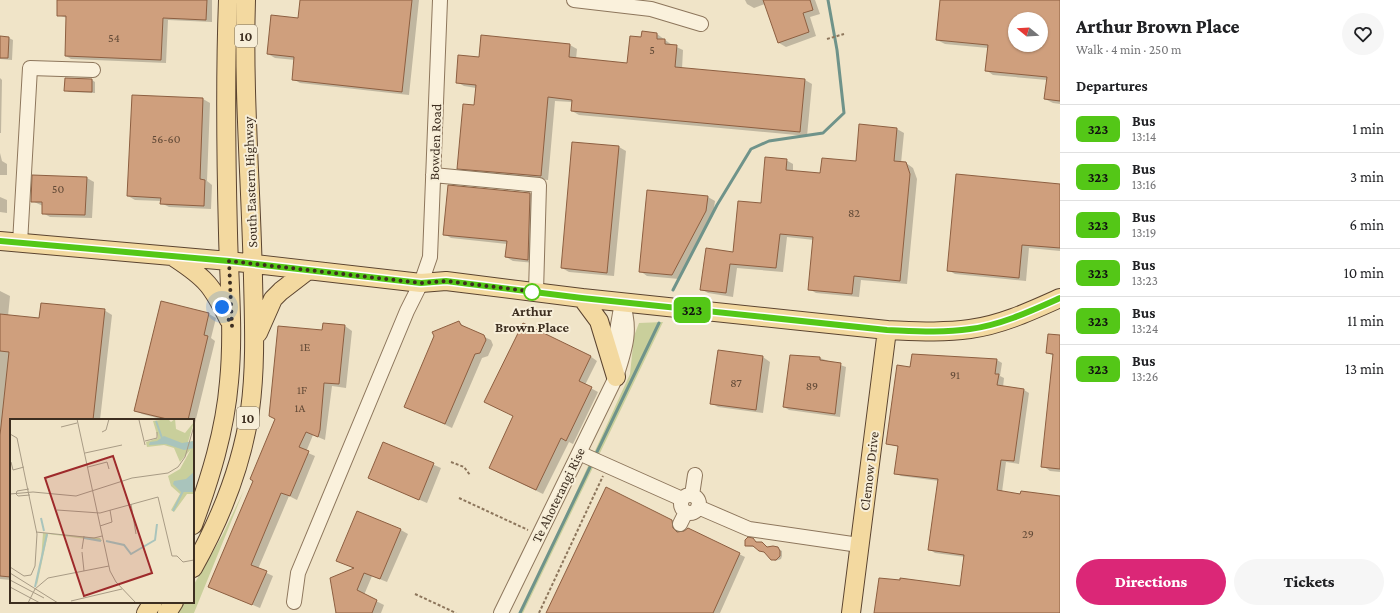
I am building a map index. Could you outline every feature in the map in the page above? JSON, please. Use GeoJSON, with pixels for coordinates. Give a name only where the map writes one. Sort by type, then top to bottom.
{"type":"FeatureCollection","features":[{"type":"Feature","properties":{"kind":"main road","name":"South Eastern Highway"},"geometry":{"type":"LineString","coordinates":[[194,523],[206,489],[225,410],[230,368],[232,326],[229,261],[226,87],[228,0]]}},
{"type":"Feature","properties":{"kind":"main road","name":"South Eastern Highway"},"geometry":{"type":"LineString","coordinates":[[194,566],[216,525],[229,490],[241,450],[249,411],[254,371],[253,265],[246,0]]}},
{"type":"Feature","properties":{"kind":"main road"},"geometry":{"type":"LineString","coordinates":[[0,242],[229,261],[307,272],[421,283],[446,281],[582,298],[887,330],[927,332],[971,329],[1003,322],[1060,298]]}},
{"type":"Feature","properties":{"kind":"main road"},"geometry":{"type":"LineString","coordinates":[[174,257],[202,276],[209,283],[232,326]]}},
{"type":"Feature","properties":{"kind":"main road"},"geometry":{"type":"LineString","coordinates":[[254,344],[273,299],[281,291],[307,272]]}},
{"type":"Feature","properties":{"kind":"main road"},"geometry":{"type":"LineString","coordinates":[[582,298],[600,321],[616,377]]}},
{"type":"Feature","properties":{"kind":"main road","name":"Clemow Drive"},"geometry":{"type":"LineString","coordinates":[[851,613],[887,330]]}},
{"type":"Feature","properties":{"kind":"main road"},"geometry":{"type":"LineString","coordinates":[[146,613],[152,603]]}},
{"type":"Feature","properties":{"kind":"street","name":"Bowden Road"},"geometry":{"type":"LineString","coordinates":[[421,283],[430,257],[440,0]]}},
{"type":"Feature","properties":{"kind":"street"},"geometry":{"type":"LineString","coordinates":[[574,0],[651,8],[701,24]]}},
{"type":"Feature","properties":{"kind":"street"},"geometry":{"type":"LineString","coordinates":[[20,243],[30,68],[93,70]]}},
{"type":"Feature","properties":{"kind":"street"},"geometry":{"type":"LineString","coordinates":[[433,174],[539,185],[536,292]]}},
{"type":"Feature","properties":{"kind":"street"},"geometry":{"type":"LineString","coordinates":[[294,602],[298,573],[407,311],[421,283]]}},
{"type":"Feature","properties":{"kind":"street","name":"Te Ahoterangi Rise"},"geometry":{"type":"LineString","coordinates":[[501,613],[584,455],[616,377],[624,350],[628,320],[622,302]]}},
{"type":"Feature","properties":{"kind":"street"},"geometry":{"type":"LineString","coordinates":[[584,455],[605,467],[687,507],[749,529],[859,545]]}},
{"type":"Feature","properties":{"kind":"street"},"geometry":{"type":"LineString","coordinates":[[687,507],[695,475]]}},
{"type":"Feature","properties":{"kind":"path"},"geometry":{"type":"LineString","coordinates":[[827,38],[844,34]]}},
{"type":"Feature","properties":{"kind":"path"},"geometry":{"type":"LineString","coordinates":[[451,462],[464,467],[470,475]]}},
{"type":"Feature","properties":{"kind":"path"},"geometry":{"type":"LineString","coordinates":[[539,613],[605,467]]}},
{"type":"Feature","properties":{"kind":"path"},"geometry":{"type":"LineString","coordinates":[[459,498],[531,532]]}},
{"type":"Feature","properties":{"kind":"path"},"geometry":{"type":"LineString","coordinates":[[415,594],[456,613]]}},
{"type":"Feature","properties":{"kind":"green space"},"geometry":{"type":"Polygon","coordinates":[[[663,322],[523,613],[521,613],[630,374],[634,336],[639,323],[663,322]]]}},
{"type":"Feature","properties":{"kind":"green space"},"geometry":{"type":"Polygon","coordinates":[[[244,490],[194,613],[177,613],[182,603],[194,603],[194,584],[222,536],[244,490]]]}},
{"type":"Feature","properties":{"kind":"building"},"geometry":{"type":"Polygon","coordinates":[[[57,0],[207,0],[206,20],[163,18],[161,60],[65,56],[66,16],[57,16],[57,0]]]}},
{"type":"Feature","properties":{"kind":"building"},"geometry":{"type":"Polygon","coordinates":[[[300,0],[412,0],[402,92],[292,80],[294,57],[267,54],[271,15],[298,18],[300,0]]]}},
{"type":"Feature","properties":{"kind":"building"},"geometry":{"type":"Polygon","coordinates":[[[763,0],[810,0],[813,10],[803,13],[809,32],[778,43],[763,0]]]}},
{"type":"Feature","properties":{"kind":"building"},"geometry":{"type":"Polygon","coordinates":[[[940,0],[1060,0],[1060,101],[1044,99],[1047,77],[985,71],[988,45],[936,40],[940,0]]]}},
{"type":"Feature","properties":{"kind":"building"},"geometry":{"type":"Polygon","coordinates":[[[642,31],[657,33],[657,39],[665,39],[665,44],[677,45],[675,67],[805,79],[800,132],[571,111],[572,100],[548,97],[541,176],[457,169],[463,104],[474,105],[476,85],[456,83],[458,55],[479,57],[481,35],[570,44],[569,57],[627,63],[630,36],[641,37],[642,31]]]}},
{"type":"Feature","properties":{"kind":"building"},"geometry":{"type":"Polygon","coordinates":[[[0,36],[9,37],[8,58],[0,58],[0,36]]]}},
{"type":"Feature","properties":{"kind":"building"},"geometry":{"type":"Polygon","coordinates":[[[65,78],[92,79],[92,92],[64,91],[65,78]]]}},
{"type":"Feature","properties":{"kind":"building"},"geometry":{"type":"Polygon","coordinates":[[[132,95],[203,98],[200,179],[205,180],[204,206],[160,204],[161,198],[127,196],[132,95]]]}},
{"type":"Feature","properties":{"kind":"building"},"geometry":{"type":"Polygon","coordinates":[[[859,124],[897,128],[894,161],[906,162],[910,174],[900,281],[854,276],[852,294],[808,290],[813,237],[780,234],[776,268],[730,264],[726,293],[700,290],[706,248],[733,252],[738,201],[761,203],[765,157],[787,159],[786,170],[820,173],[822,158],[856,161],[859,124]]]}},
{"type":"Feature","properties":{"kind":"building"},"geometry":{"type":"Polygon","coordinates":[[[572,142],[619,146],[607,273],[561,268],[572,142]]]}},
{"type":"Feature","properties":{"kind":"building"},"geometry":{"type":"Polygon","coordinates":[[[956,174],[1060,184],[1060,248],[1022,245],[1019,278],[947,271],[956,174]]]}},
{"type":"Feature","properties":{"kind":"building"},"geometry":{"type":"Polygon","coordinates":[[[32,175],[87,177],[85,215],[42,214],[42,202],[31,202],[32,175]]]}},
{"type":"Feature","properties":{"kind":"building"},"geometry":{"type":"Polygon","coordinates":[[[448,185],[530,193],[528,260],[505,257],[507,241],[443,235],[448,185]]]}},
{"type":"Feature","properties":{"kind":"building"},"geometry":{"type":"Polygon","coordinates":[[[647,190],[708,196],[706,211],[672,275],[639,272],[647,190]]]}},
{"type":"Feature","properties":{"kind":"building"},"geometry":{"type":"Polygon","coordinates":[[[161,301],[209,313],[204,335],[208,336],[188,419],[167,419],[134,411],[161,301]]]}},
{"type":"Feature","properties":{"kind":"building"},"geometry":{"type":"Polygon","coordinates":[[[41,303],[105,309],[93,419],[10,419],[10,577],[0,576],[0,435],[9,352],[0,351],[0,314],[39,318],[41,303]]]}},
{"type":"Feature","properties":{"kind":"building"},"geometry":{"type":"Polygon","coordinates":[[[459,321],[461,325],[484,335],[486,340],[480,353],[475,354],[445,424],[404,407],[434,336],[432,332],[459,321]]]}},
{"type":"Feature","properties":{"kind":"building"},"geometry":{"type":"Polygon","coordinates":[[[323,323],[345,325],[339,384],[324,383],[320,430],[318,437],[306,432],[299,447],[309,451],[290,496],[281,493],[251,565],[267,571],[252,605],[208,587],[253,481],[250,479],[275,419],[269,416],[278,326],[322,330],[323,323]]]}},
{"type":"Feature","properties":{"kind":"building"},"geometry":{"type":"Polygon","coordinates":[[[523,323],[591,356],[579,381],[592,387],[566,441],[561,438],[536,490],[489,468],[513,416],[484,402],[523,323]]]}},
{"type":"Feature","properties":{"kind":"building"},"geometry":{"type":"Polygon","coordinates":[[[1048,334],[1060,335],[1060,469],[1041,467],[1053,354],[1046,353],[1048,334]]]}},
{"type":"Feature","properties":{"kind":"building"},"geometry":{"type":"Polygon","coordinates":[[[718,350],[763,356],[756,410],[710,404],[718,350]]]}},
{"type":"Feature","properties":{"kind":"building"},"geometry":{"type":"Polygon","coordinates":[[[912,354],[997,359],[995,374],[999,374],[997,385],[1024,389],[1014,461],[1001,460],[997,490],[1020,494],[1021,491],[1060,496],[1060,613],[874,613],[879,578],[900,580],[900,578],[960,586],[964,555],[928,550],[938,479],[894,474],[898,446],[886,444],[897,365],[910,367],[912,354]]]}},
{"type":"Feature","properties":{"kind":"building"},"geometry":{"type":"Polygon","coordinates":[[[790,355],[820,357],[820,360],[841,363],[835,414],[783,407],[790,355]]]}},
{"type":"Feature","properties":{"kind":"building"},"geometry":{"type":"Polygon","coordinates":[[[383,442],[434,463],[419,500],[368,478],[383,442]]]}},
{"type":"Feature","properties":{"kind":"building"},"geometry":{"type":"Polygon","coordinates":[[[606,487],[672,520],[673,528],[677,532],[684,531],[688,528],[740,553],[713,613],[546,613],[606,487]]]}},
{"type":"Feature","properties":{"kind":"building"},"geometry":{"type":"Polygon","coordinates":[[[357,511],[401,529],[380,579],[364,573],[357,590],[377,600],[372,613],[336,613],[330,578],[354,568],[336,561],[357,511]]]}},
{"type":"Feature","properties":{"kind":"building"},"geometry":{"type":"Polygon","coordinates":[[[748,537],[753,538],[756,542],[762,542],[767,547],[778,547],[780,556],[776,560],[771,560],[764,552],[759,551],[753,546],[745,546],[745,540],[748,537]]]}},
{"type":"Feature","properties":{"kind":"waterway"},"geometry":{"type":"LineString","coordinates":[[673,290],[717,205],[751,149],[769,141],[823,133],[844,113],[837,50],[828,0]]}},
{"type":"Feature","properties":{"kind":"waterway"},"geometry":{"type":"LineString","coordinates":[[595,456],[659,323]]}},
{"type":"Feature","properties":{"kind":"waterway"},"geometry":{"type":"LineString","coordinates":[[520,613],[592,463]]}},
{"type":"Feature","properties":{"kind":"bus line","name":"323"},"geometry":{"type":"LineString","coordinates":[[0,241],[229,261],[307,272],[421,283],[446,281],[582,298],[887,330],[927,332],[971,329],[1003,322],[1035,310],[1060,298]]}},
{"type":"Feature","properties":{"kind":"place","name":"Arthur Brown Place"},"geometry":{"type":"Point","coordinates":[532,292]}},
{"type":"Feature","properties":{"kind":"route"},"geometry":{"type":"LineString","coordinates":[[222,307],[232,326],[229,261],[307,272],[421,283],[446,281],[536,292],[532,292]]}}]}
